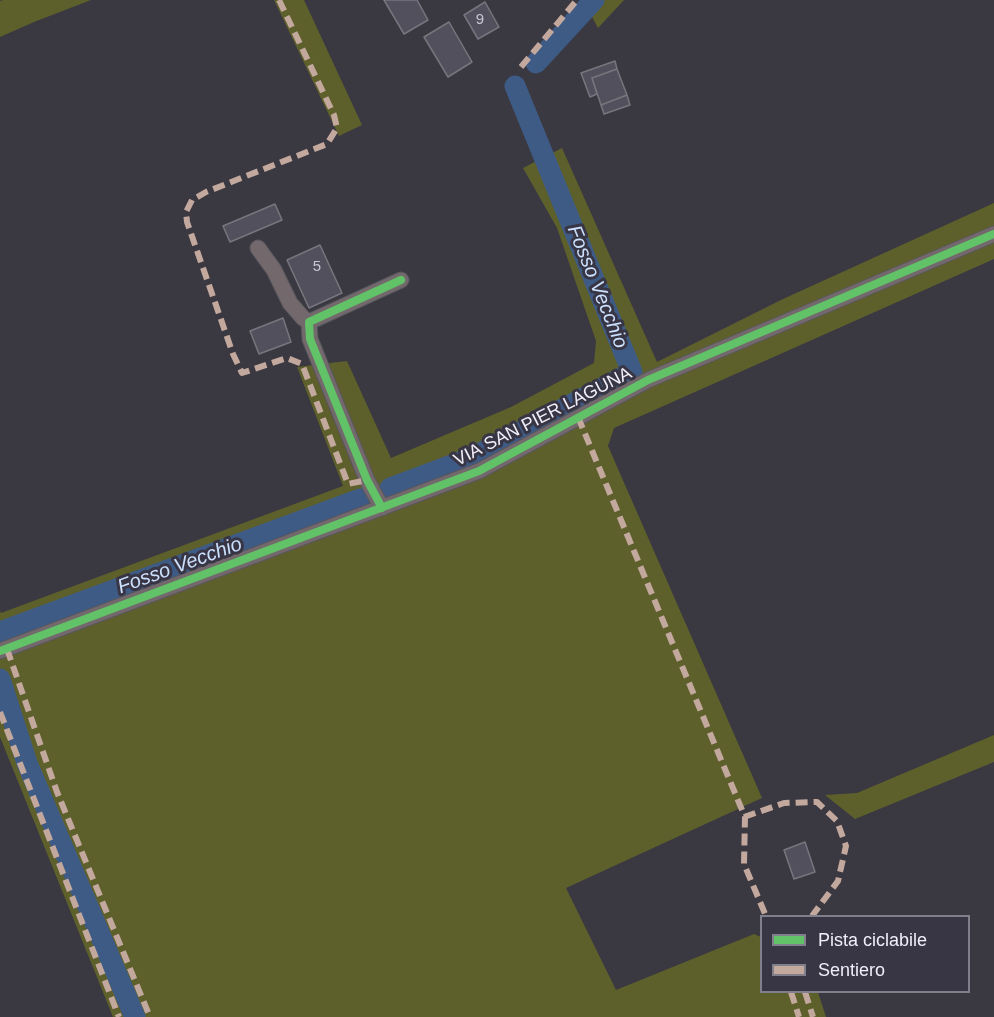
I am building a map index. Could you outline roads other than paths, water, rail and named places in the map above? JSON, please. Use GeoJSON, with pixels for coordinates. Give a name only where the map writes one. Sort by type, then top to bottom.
{"type":"FeatureCollection","features":[{"type":"Feature","properties":{"kind":"street","name":"VIA SAN PIER LAGUNA"},"geometry":{"type":"LineString","coordinates":[[0,651],[479,471],[654,377],[994,234]]}},
{"type":"Feature","properties":{"kind":"street"},"geometry":{"type":"LineString","coordinates":[[258,248],[274,270],[290,303],[309,322]]}},
{"type":"Feature","properties":{"kind":"street"},"geometry":{"type":"LineString","coordinates":[[309,322],[400,280]]}},
{"type":"Feature","properties":{"kind":"street"},"geometry":{"type":"LineString","coordinates":[[309,322],[310,339],[367,480],[382,508]]}},
{"type":"Feature","properties":{"kind":"waterway","name":"Fosso Vecchio"},"geometry":{"type":"LineString","coordinates":[[536,63],[594,0]]}},
{"type":"Feature","properties":{"kind":"waterway","name":"Fosso Vecchio"},"geometry":{"type":"LineString","coordinates":[[390,488],[473,457],[632,372],[515,86]]}},
{"type":"Feature","properties":{"kind":"waterway","name":"Fosso Vecchio"},"geometry":{"type":"LineString","coordinates":[[0,632],[360,499]]}},
{"type":"Feature","properties":{"kind":"waterway","name":"Fosso Vecchio"},"geometry":{"type":"LineString","coordinates":[[0,679],[27,763],[135,1017]]}}]}
